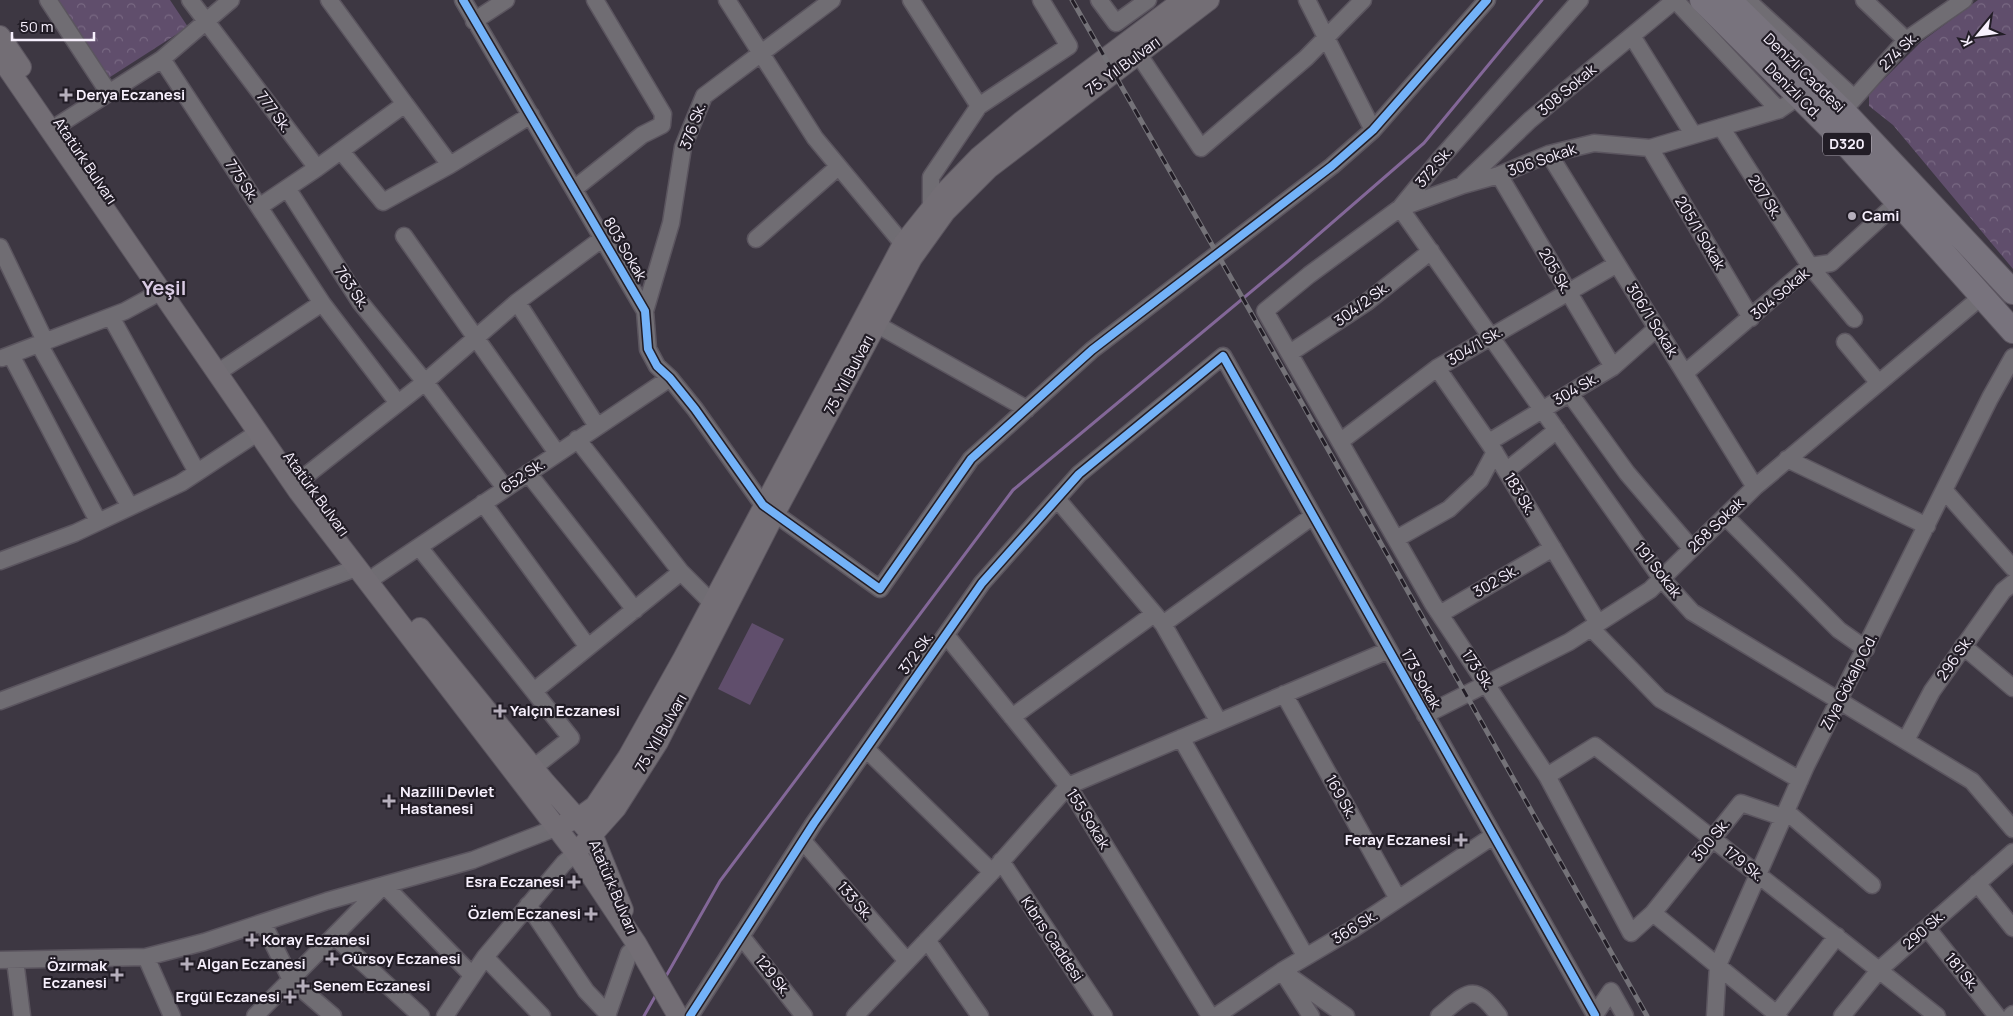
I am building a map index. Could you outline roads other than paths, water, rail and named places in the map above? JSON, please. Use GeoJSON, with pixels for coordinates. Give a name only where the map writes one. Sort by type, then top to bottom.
{"type":"FeatureCollection","features":[{"type":"Feature","properties":{"kind":"highway","name":"Denizli Cd."},"geometry":{"type":"LineString","coordinates":[[1702,0],[1789,103],[1839,136],[2013,331]]}},
{"type":"Feature","properties":{"kind":"highway","name":"Denizli Caddesi"},"geometry":{"type":"LineString","coordinates":[[1729,0],[1848,105],[2006,286]]}},
{"type":"Feature","properties":{"kind":"main road","name":"75. Yıl Bulvarı"},"geometry":{"type":"LineString","coordinates":[[576,853],[616,808],[658,742],[769,509],[903,244],[931,209],[979,157],[1022,121],[1183,0]]}},
{"type":"Feature","properties":{"kind":"main road","name":"75. Yıl Bulvarı"},"geometry":{"type":"LineString","coordinates":[[558,827],[595,806],[628,757],[712,603],[769,509],[912,258],[945,212],[989,168],[1209,0]]}},
{"type":"Feature","properties":{"kind":"main road","name":"Atatürk Bulvarı"},"geometry":{"type":"LineString","coordinates":[[0,36],[302,478],[377,576],[533,768],[578,817],[592,836],[638,946]]}},
{"type":"Feature","properties":{"kind":"main road","name":"Atatürk Bulvarı"},"geometry":{"type":"LineString","coordinates":[[0,57],[298,492],[558,827],[638,946]]}},
{"type":"Feature","properties":{"kind":"main road"},"geometry":{"type":"LineString","coordinates":[[1981,296],[2006,286]]}},
{"type":"Feature","properties":{"kind":"main road"},"geometry":{"type":"LineString","coordinates":[[638,946],[681,1015]]}},
{"type":"Feature","properties":{"kind":"street"},"geometry":{"type":"LineString","coordinates":[[48,0],[109,93]]}},
{"type":"Feature","properties":{"kind":"street","name":"777 Sk."},"geometry":{"type":"LineString","coordinates":[[190,0],[317,168]]}},
{"type":"Feature","properties":{"kind":"street"},"geometry":{"type":"LineString","coordinates":[[60,124],[162,58],[206,23],[231,0]]}},
{"type":"Feature","properties":{"kind":"street"},"geometry":{"type":"LineString","coordinates":[[329,0],[450,165]]}},
{"type":"Feature","properties":{"kind":"street","name":"803 Sokak"},"geometry":{"type":"LineString","coordinates":[[463,0],[645,311],[648,349],[658,366],[670,378],[769,509],[880,589],[971,459],[1027,409]]}},
{"type":"Feature","properties":{"kind":"street"},"geometry":{"type":"LineString","coordinates":[[474,21],[506,0]]}},
{"type":"Feature","properties":{"kind":"street"},"geometry":{"type":"LineString","coordinates":[[574,188],[642,135],[662,125],[663,114],[595,0]]}},
{"type":"Feature","properties":{"kind":"street"},"geometry":{"type":"LineString","coordinates":[[727,0],[815,138],[903,244]]}},
{"type":"Feature","properties":{"kind":"street","name":"376 Sk."},"geometry":{"type":"LineString","coordinates":[[645,311],[671,223],[684,147],[704,96],[832,0]]}},
{"type":"Feature","properties":{"kind":"street"},"geometry":{"type":"LineString","coordinates":[[911,0],[979,106]]}},
{"type":"Feature","properties":{"kind":"street"},"geometry":{"type":"LineString","coordinates":[[931,209],[931,177],[979,106],[1069,46],[1041,0]]}},
{"type":"Feature","properties":{"kind":"street"},"geometry":{"type":"LineString","coordinates":[[1099,0],[1116,24],[1148,0]]}},
{"type":"Feature","properties":{"kind":"street"},"geometry":{"type":"LineString","coordinates":[[1307,0],[1373,130]]}},
{"type":"Feature","properties":{"kind":"street"},"geometry":{"type":"LineString","coordinates":[[1138,55],[1201,148],[1306,58],[1363,0]]}},
{"type":"Feature","properties":{"kind":"street"},"geometry":{"type":"LineString","coordinates":[[876,324],[1027,409],[1092,350],[1332,166],[1373,130],[1487,0]]}},
{"type":"Feature","properties":{"kind":"street","name":"372 Sk."},"geometry":{"type":"LineString","coordinates":[[1265,311],[1309,275],[1400,208],[1440,159],[1580,0]]}},
{"type":"Feature","properties":{"kind":"street"},"geometry":{"type":"LineString","coordinates":[[1675,0],[1789,103]]}},
{"type":"Feature","properties":{"kind":"street","name":"308 Sokak"},"geometry":{"type":"LineString","coordinates":[[1463,185],[1530,120],[1675,0]]}},
{"type":"Feature","properties":{"kind":"street"},"geometry":{"type":"LineString","coordinates":[[1747,0],[1848,105]]}},
{"type":"Feature","properties":{"kind":"street"},"geometry":{"type":"LineString","coordinates":[[1864,0],[1906,40]]}},
{"type":"Feature","properties":{"kind":"street","name":"274 Sk."},"geometry":{"type":"LineString","coordinates":[[1848,105],[1906,40],[1964,0]]}},
{"type":"Feature","properties":{"kind":"street"},"geometry":{"type":"LineString","coordinates":[[1632,36],[1693,134]]}},
{"type":"Feature","properties":{"kind":"street","name":"775 Sk."},"geometry":{"type":"LineString","coordinates":[[162,58],[322,303],[398,403]]}},
{"type":"Feature","properties":{"kind":"street","name":"306 Sokak"},"geometry":{"type":"LineString","coordinates":[[1400,208],[1499,174],[1549,154],[1594,143],[1650,148],[1721,127],[1789,103]]}},
{"type":"Feature","properties":{"kind":"street"},"geometry":{"type":"LineString","coordinates":[[259,207],[317,168],[405,104]]}},
{"type":"Feature","properties":{"kind":"street"},"geometry":{"type":"LineString","coordinates":[[341,151],[383,202],[450,165],[531,115]]}},
{"type":"Feature","properties":{"kind":"street","name":"207 Sk."},"geometry":{"type":"LineString","coordinates":[[1721,127],[1810,266],[1854,319]]}},
{"type":"Feature","properties":{"kind":"street","name":"205/1 Sokak"},"geometry":{"type":"LineString","coordinates":[[1650,148],[1751,318]]}},
{"type":"Feature","properties":{"kind":"street","name":"306/1 Sokak"},"geometry":{"type":"LineString","coordinates":[[1549,154],[1755,487]]}},
{"type":"Feature","properties":{"kind":"street"},"geometry":{"type":"LineString","coordinates":[[756,238],[838,167]]}},
{"type":"Feature","properties":{"kind":"street","name":"205 Sk."},"geometry":{"type":"LineString","coordinates":[[1499,174],[1566,291],[1613,367]]}},
{"type":"Feature","properties":{"kind":"street","name":"763 Sk."},"geometry":{"type":"LineString","coordinates":[[287,188],[360,302],[425,382],[505,488]]}},
{"type":"Feature","properties":{"kind":"street","name":"304 Sokak"},"geometry":{"type":"LineString","coordinates":[[1685,373],[1810,266],[1831,263],[1899,201]]}},
{"type":"Feature","properties":{"kind":"street","name":"191 Sokak"},"geometry":{"type":"LineString","coordinates":[[1400,208],[1661,578],[1692,612],[1839,703],[1906,740],[1972,781],[2013,829]]}},
{"type":"Feature","properties":{"kind":"street"},"geometry":{"type":"LineString","coordinates":[[404,236],[557,453]]}},
{"type":"Feature","properties":{"kind":"street"},"geometry":{"type":"LineString","coordinates":[[302,478],[425,382],[517,302],[604,238]]}},
{"type":"Feature","properties":{"kind":"street"},"geometry":{"type":"LineString","coordinates":[[0,247],[42,343],[130,507]]}},
{"type":"Feature","properties":{"kind":"street","name":"304/2 Sk."},"geometry":{"type":"LineString","coordinates":[[1290,354],[1367,302],[1431,251]]}},
{"type":"Feature","properties":{"kind":"street","name":"304/1 Sk."},"geometry":{"type":"LineString","coordinates":[[1341,441],[1437,368],[1566,291],[1617,264]]}},
{"type":"Feature","properties":{"kind":"street"},"geometry":{"type":"LineString","coordinates":[[98,522],[5,357],[111,316],[160,292]]}},
{"type":"Feature","properties":{"kind":"street","name":"268 Sokak"},"geometry":{"type":"LineString","coordinates":[[1425,715],[1569,642],[1650,590],[1755,487],[1981,296]]}},
{"type":"Feature","properties":{"kind":"street"},"geometry":{"type":"LineString","coordinates":[[517,302],[597,426]]}},
{"type":"Feature","properties":{"kind":"street"},"geometry":{"type":"LineString","coordinates":[[226,367],[322,303]]}},
{"type":"Feature","properties":{"kind":"street","name":"173 Sk."},"geometry":{"type":"LineString","coordinates":[[1265,311],[1440,614],[1547,776],[1631,933],[1653,913]]}},
{"type":"Feature","properties":{"kind":"street"},"geometry":{"type":"LineString","coordinates":[[111,316],[198,472]]}},
{"type":"Feature","properties":{"kind":"street","name":"304 Sk."},"geometry":{"type":"LineString","coordinates":[[1396,539],[1450,509],[1480,480],[1492,447],[1541,409],[1570,394],[1613,367],[1657,328]]}},
{"type":"Feature","properties":{"kind":"street"},"geometry":{"type":"LineString","coordinates":[[1845,342],[1878,382]]}},
{"type":"Feature","properties":{"kind":"street","name":"372 Sk."},"geometry":{"type":"LineString","coordinates":[[681,1015],[741,936],[802,841],[982,583],[1079,474],[1223,356]]}},
{"type":"Feature","properties":{"kind":"street","name":"173 Sokak"},"geometry":{"type":"LineString","coordinates":[[1223,356],[1595,1015]]}},
{"type":"Feature","properties":{"kind":"street","name":"Ziya Gökalp Cd."},"geometry":{"type":"LineString","coordinates":[[1715,1016],[1718,965],[1800,780],[1944,490],[2013,357]]}},
{"type":"Feature","properties":{"kind":"street","name":"183 Sk."},"geometry":{"type":"LineString","coordinates":[[1437,368],[1492,447],[1553,548],[1594,626],[1660,699],[1800,780]]}},
{"type":"Feature","properties":{"kind":"street","name":"652 Sk."},"geometry":{"type":"LineString","coordinates":[[377,576],[577,439],[670,378]]}},
{"type":"Feature","properties":{"kind":"street"},"geometry":{"type":"LineString","coordinates":[[1570,394],[1627,473],[1692,549]]}},
{"type":"Feature","properties":{"kind":"street"},"geometry":{"type":"LineString","coordinates":[[1506,471],[1557,430]]}},
{"type":"Feature","properties":{"kind":"street"},"geometry":{"type":"LineString","coordinates":[[0,561],[98,522],[180,483],[257,433]]}},
{"type":"Feature","properties":{"kind":"street"},"geometry":{"type":"LineString","coordinates":[[577,439],[681,572],[712,603]]}},
{"type":"Feature","properties":{"kind":"street"},"geometry":{"type":"LineString","coordinates":[[1787,459],[1927,526]]}},
{"type":"Feature","properties":{"kind":"street"},"geometry":{"type":"LineString","coordinates":[[528,473],[635,610]]}},
{"type":"Feature","properties":{"kind":"street"},"geometry":{"type":"LineString","coordinates":[[1944,490],[2013,568]]}},
{"type":"Feature","properties":{"kind":"street"},"geometry":{"type":"LineString","coordinates":[[1057,499],[1158,619],[1218,722]]}},
{"type":"Feature","properties":{"kind":"street"},"geometry":{"type":"LineString","coordinates":[[483,503],[588,647]]}},
{"type":"Feature","properties":{"kind":"street"},"geometry":{"type":"LineString","coordinates":[[1012,718],[1313,516]]}},
{"type":"Feature","properties":{"kind":"street"},"geometry":{"type":"LineString","coordinates":[[1726,517],[1839,630],[1866,649]]}},
{"type":"Feature","properties":{"kind":"street"},"geometry":{"type":"LineString","coordinates":[[419,547],[571,738],[533,768]]}},
{"type":"Feature","properties":{"kind":"street","name":"302 Sk."},"geometry":{"type":"LineString","coordinates":[[1440,614],[1553,548]]}},
{"type":"Feature","properties":{"kind":"street"},"geometry":{"type":"LineString","coordinates":[[0,701],[356,568]]}},
{"type":"Feature","properties":{"kind":"street"},"geometry":{"type":"LineString","coordinates":[[534,691],[681,572]]}},
{"type":"Feature","properties":{"kind":"street","name":"296 Sk."},"geometry":{"type":"LineString","coordinates":[[1906,740],[1932,691],[2003,591],[2013,583]]}},
{"type":"Feature","properties":{"kind":"street","name":"155 Sokak"},"geometry":{"type":"LineString","coordinates":[[946,635],[1068,786],[1210,1016]]}},
{"type":"Feature","properties":{"kind":"street"},"geometry":{"type":"LineString","coordinates":[[1963,646],[2013,688]]}},
{"type":"Feature","properties":{"kind":"street"},"geometry":{"type":"LineString","coordinates":[[856,1015],[996,866],[1068,786],[1388,650]]}},
{"type":"Feature","properties":{"kind":"street","name":"169 Sk."},"geometry":{"type":"LineString","coordinates":[[1284,694],[1398,899]]}},
{"type":"Feature","properties":{"kind":"street"},"geometry":{"type":"LineString","coordinates":[[1180,738],[1306,957]]}},
{"type":"Feature","properties":{"kind":"street","name":"179 Sk."},"geometry":{"type":"LineString","coordinates":[[1547,776],[1595,746],[1937,1016]]}},
{"type":"Feature","properties":{"kind":"street","name":"Kıbrıs Caddesi"},"geometry":{"type":"LineString","coordinates":[[866,749],[996,866],[1104,1016]]}},
{"type":"Feature","properties":{"kind":"street","name":"300 Sk."},"geometry":{"type":"LineString","coordinates":[[1653,913],[1741,803],[1786,815],[1872,885]]}},
{"type":"Feature","properties":{"kind":"street"},"geometry":{"type":"LineString","coordinates":[[22,1016],[8,960],[146,957],[204,942],[384,885],[473,860],[558,827]]}},
{"type":"Feature","properties":{"kind":"street","name":"366 Sk."},"geometry":{"type":"LineString","coordinates":[[1216,1016],[1282,971],[1398,899],[1493,836]]}},
{"type":"Feature","properties":{"kind":"street","name":"133 Sk."},"geometry":{"type":"LineString","coordinates":[[802,841],[907,960]]}},
{"type":"Feature","properties":{"kind":"street","name":"290 Sk."},"geometry":{"type":"LineString","coordinates":[[1842,1016],[1880,970],[2013,852]]}},
{"type":"Feature","properties":{"kind":"street"},"geometry":{"type":"LineString","coordinates":[[445,1016],[485,957],[564,863],[576,853]]}},
{"type":"Feature","properties":{"kind":"street"},"geometry":{"type":"LineString","coordinates":[[1977,883],[2013,928]]}},
{"type":"Feature","properties":{"kind":"street"},"geometry":{"type":"LineString","coordinates":[[256,1016],[384,885]]}},
{"type":"Feature","properties":{"kind":"street"},"geometry":{"type":"LineString","coordinates":[[384,885],[472,975]]}},
{"type":"Feature","properties":{"kind":"street"},"geometry":{"type":"LineString","coordinates":[[528,905],[586,991],[608,1015],[629,953],[638,946]]}},
{"type":"Feature","properties":{"kind":"street"},"geometry":{"type":"LineString","coordinates":[[1653,913],[1777,1015],[1837,936]]}},
{"type":"Feature","properties":{"kind":"street"},"geometry":{"type":"LineString","coordinates":[[263,922],[291,980],[334,1016]]}},
{"type":"Feature","properties":{"kind":"street","name":"181 Sk."},"geometry":{"type":"LineString","coordinates":[[1927,928],[1997,1016]]}},
{"type":"Feature","properties":{"kind":"street"},"geometry":{"type":"LineString","coordinates":[[334,936],[421,1016]]}},
{"type":"Feature","properties":{"kind":"street","name":"129 Sk."},"geometry":{"type":"LineString","coordinates":[[741,936],[804,1016]]}},
{"type":"Feature","properties":{"kind":"street"},"geometry":{"type":"LineString","coordinates":[[927,940],[980,1016]]}},
{"type":"Feature","properties":{"kind":"street"},"geometry":{"type":"LineString","coordinates":[[146,957],[172,1016]]}},
{"type":"Feature","properties":{"kind":"street"},"geometry":{"type":"LineString","coordinates":[[485,957],[542,1016]]}},
{"type":"Feature","properties":{"kind":"street"},"geometry":{"type":"LineString","coordinates":[[1282,971],[1311,1016]]}},
{"type":"Feature","properties":{"kind":"street"},"geometry":{"type":"LineString","coordinates":[[1282,971],[1346,1016]]}},
{"type":"Feature","properties":{"kind":"street"},"geometry":{"type":"LineString","coordinates":[[1595,1015],[1611,992],[1625,1016]]}},
{"type":"Feature","properties":{"kind":"street"},"geometry":{"type":"LineString","coordinates":[[1439,1016],[1464,996],[1472,994],[1485,998],[1499,1016]]}},
{"type":"Feature","properties":{"kind":"waterway"},"geometry":{"type":"LineString","coordinates":[[665,978],[720,881],[1013,490],[1288,261],[1424,143],[1542,0]]}},
{"type":"Feature","properties":{"kind":"waterway"},"geometry":{"type":"LineString","coordinates":[[644,1016],[657,993]]}},
{"type":"Feature","properties":{"kind":"railway"},"geometry":{"type":"LineString","coordinates":[[1072,0],[1250,311],[1647,1016]]}},
{"type":"Feature","properties":{"kind":"place","name":"Derya Eczanesi"},"geometry":{"type":"Point","coordinates":[66,95]}},
{"type":"Feature","properties":{"kind":"place","name":"Cami"},"geometry":{"type":"Point","coordinates":[1852,216]}},
{"type":"Feature","properties":{"kind":"place","name":"Yalçın Eczanesi"},"geometry":{"type":"Point","coordinates":[500,711]}},
{"type":"Feature","properties":{"kind":"place","name":"Nazilli Devlet Hastanesi"},"geometry":{"type":"Point","coordinates":[389,801]}},
{"type":"Feature","properties":{"kind":"place","name":"Feray Eczanesi"},"geometry":{"type":"Point","coordinates":[1461,840]}},
{"type":"Feature","properties":{"kind":"place","name":"Esra Eczanesi"},"geometry":{"type":"Point","coordinates":[574,882]}},
{"type":"Feature","properties":{"kind":"place","name":"Özlem Eczanesi"},"geometry":{"type":"Point","coordinates":[591,914]}},
{"type":"Feature","properties":{"kind":"place","name":"Koray Eczanesi"},"geometry":{"type":"Point","coordinates":[252,940]}},
{"type":"Feature","properties":{"kind":"place","name":"Gürsoy Eczanesi"},"geometry":{"type":"Point","coordinates":[332,959]}},
{"type":"Feature","properties":{"kind":"place","name":"Algan Eczanesi"},"geometry":{"type":"Point","coordinates":[187,964]}},
{"type":"Feature","properties":{"kind":"place","name":"Özırmak Eczanesi"},"geometry":{"type":"Point","coordinates":[117,975]}},
{"type":"Feature","properties":{"kind":"place","name":"Senem Eczanesi"},"geometry":{"type":"Point","coordinates":[303,986]}},
{"type":"Feature","properties":{"kind":"place","name":"Ergül Eczanesi"},"geometry":{"type":"Point","coordinates":[290,997]}},
{"type":"Feature","properties":{"kind":"district","name":"Yeşil"},"geometry":{"type":"Point","coordinates":[164,288]}}]}
